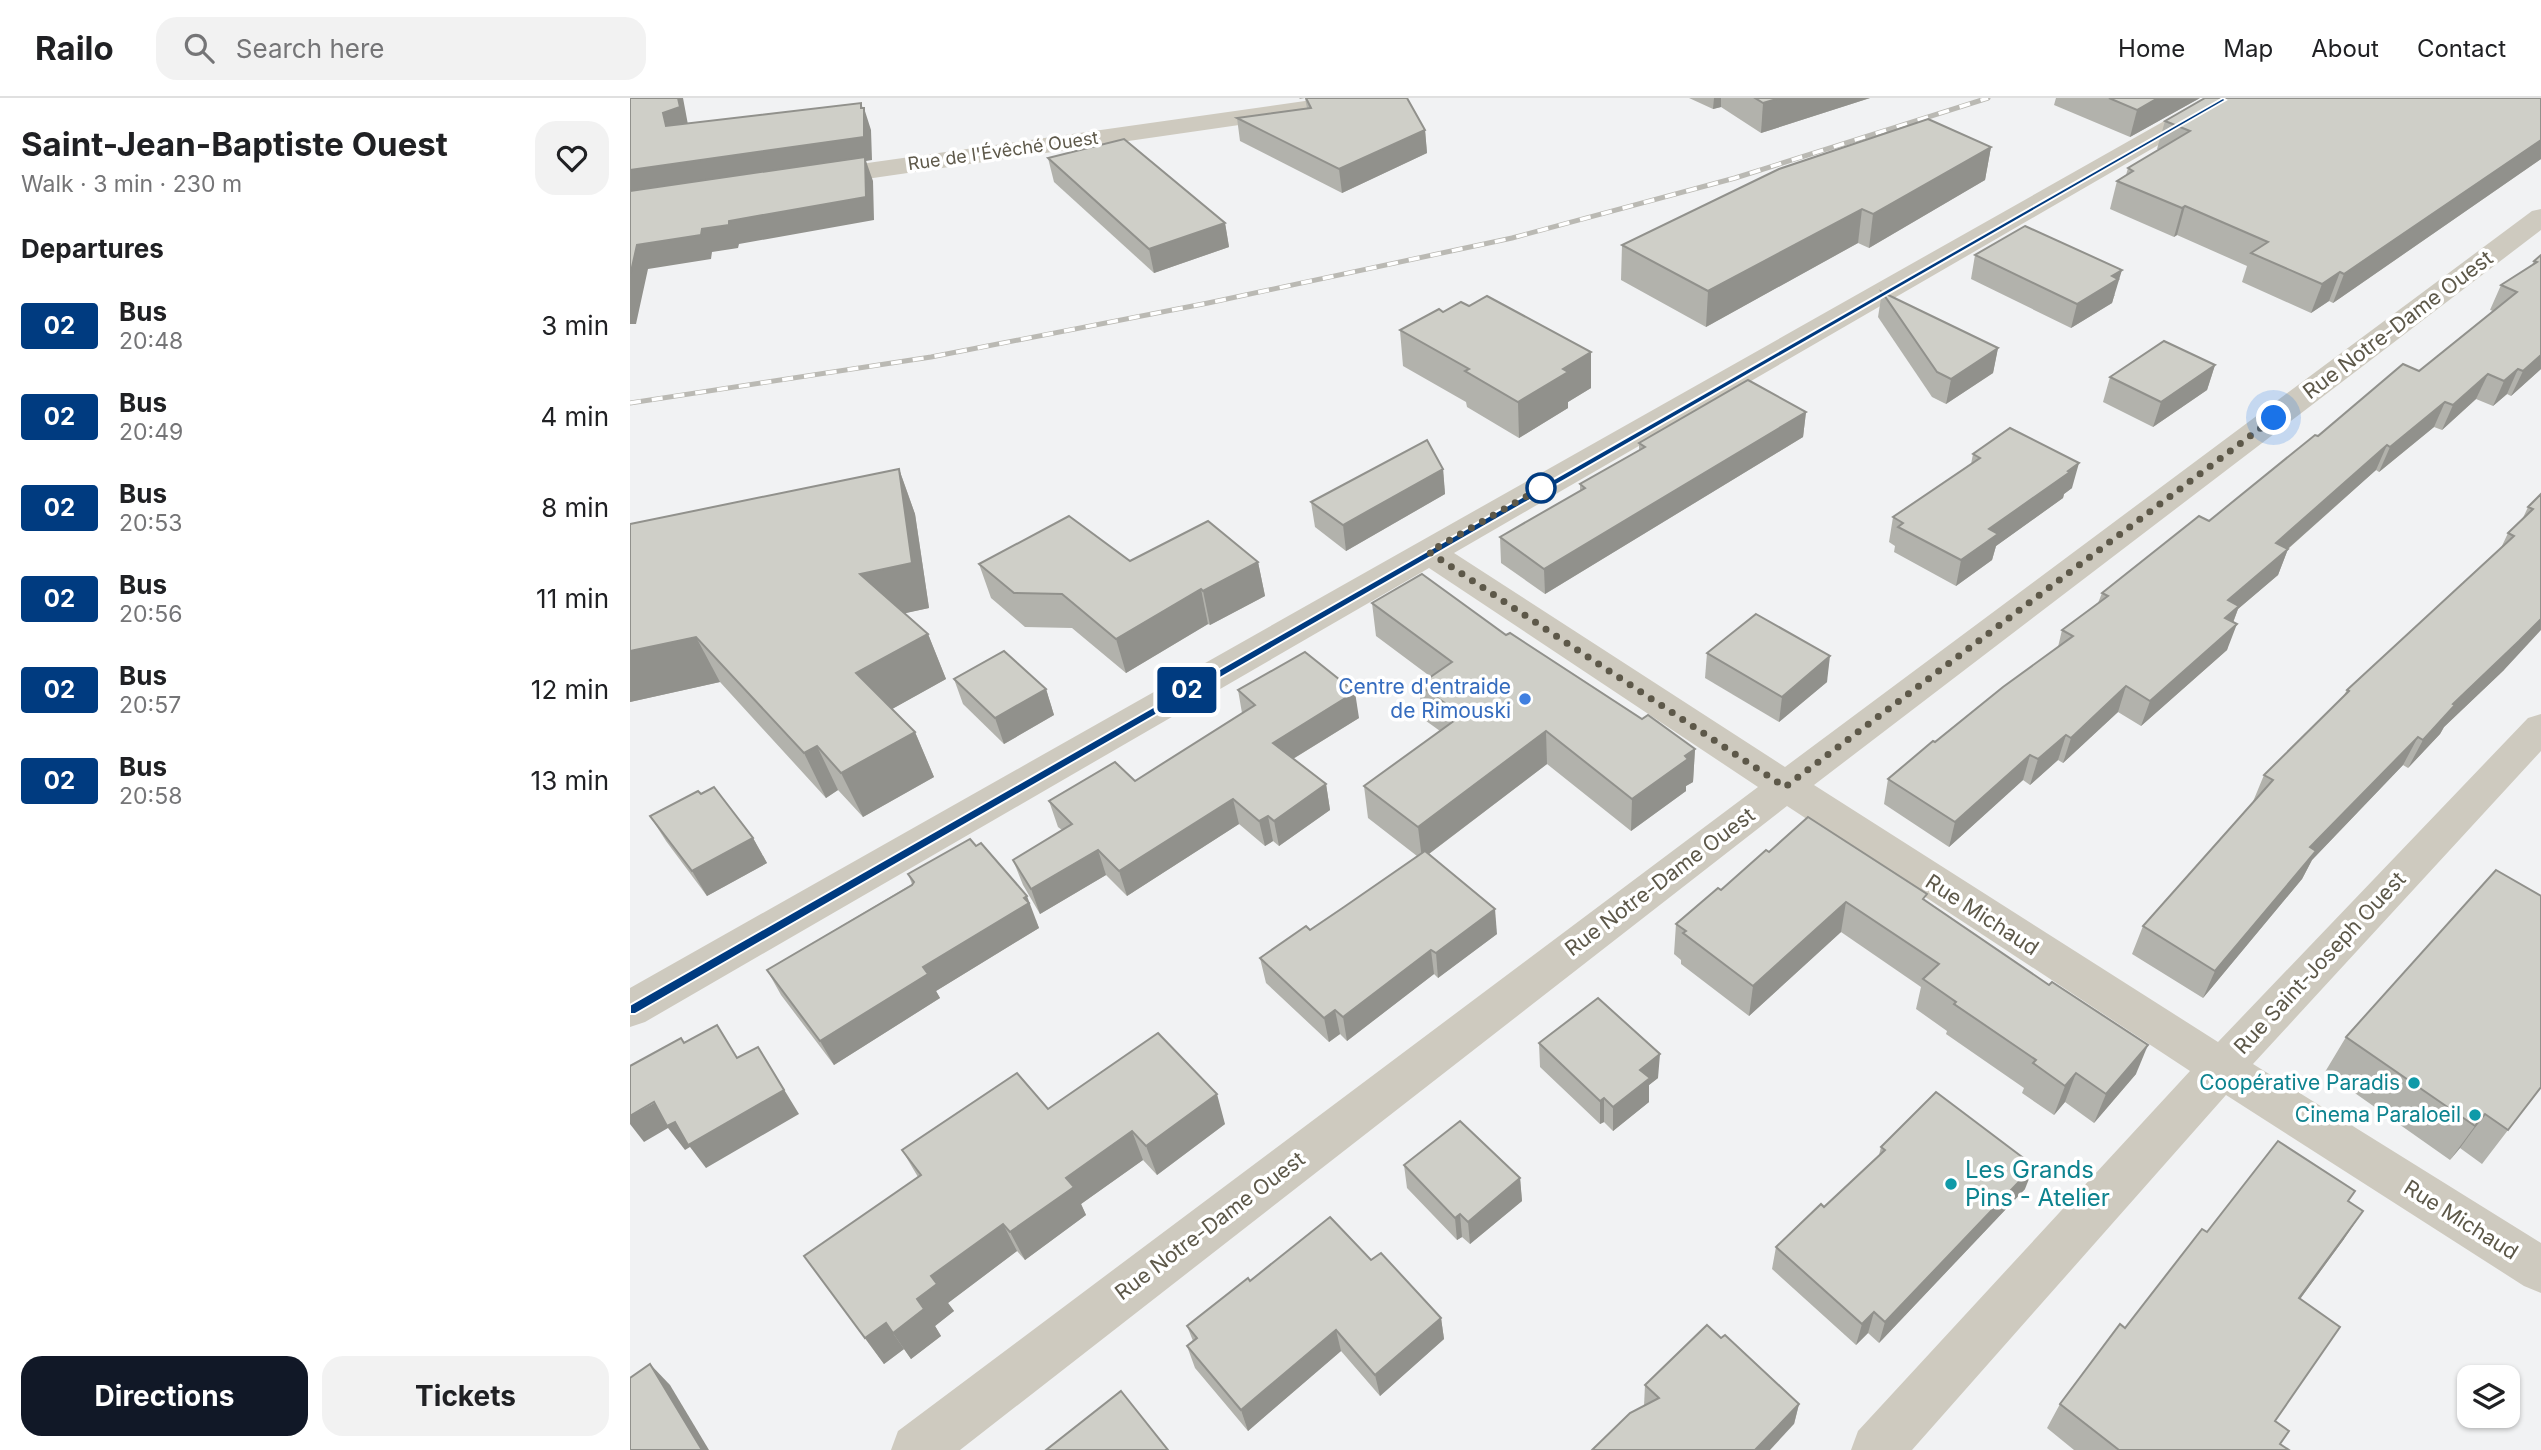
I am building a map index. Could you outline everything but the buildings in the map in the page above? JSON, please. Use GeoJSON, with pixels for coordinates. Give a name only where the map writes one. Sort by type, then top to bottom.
{"type":"FeatureCollection","features":[{"type":"Feature","properties":{"kind":"street","name":"Rue de l'Évêché Ouest"},"geometry":{"type":"LineString","coordinates":[[792,182],[1256,106],[1377,98]]}},
{"type":"Feature","properties":{"kind":"street"},"geometry":{"type":"LineString","coordinates":[[630,1009],[2223,98]]}},
{"type":"Feature","properties":{"kind":"street","name":"Rue Notre-Dame Ouest"},"geometry":{"type":"LineString","coordinates":[[917,1450],[1785,787],[2541,217]]}},
{"type":"Feature","properties":{"kind":"street","name":"Rue Michaud"},"geometry":{"type":"LineString","coordinates":[[1429,552],[2220,1070],[2541,1270]]}},
{"type":"Feature","properties":{"kind":"street","name":"Rue Saint-Joseph Ouest"},"geometry":{"type":"LineString","coordinates":[[1877,1450],[2220,1070],[2541,727]]}},
{"type":"Feature","properties":{"kind":"railway"},"geometry":{"type":"LineString","coordinates":[[630,403],[931,357],[1208,303],[1512,238],[1735,178],[1988,98]]}},
{"type":"Feature","properties":{"kind":"bus line","name":"02"},"geometry":{"type":"LineString","coordinates":[[630,1009],[2223,98]]}},
{"type":"Feature","properties":{"kind":"place","name":"Centre d'entraide de Rimouski"},"geometry":{"type":"Point","coordinates":[1525,699]}},
{"type":"Feature","properties":{"kind":"place","name":"Coopérative Paradis"},"geometry":{"type":"Point","coordinates":[2414,1083]}},
{"type":"Feature","properties":{"kind":"place","name":"Cinema Paraloeil"},"geometry":{"type":"Point","coordinates":[2475,1115]}},
{"type":"Feature","properties":{"kind":"place","name":"Les Grands Pins - Atelier"},"geometry":{"type":"Point","coordinates":[1951,1184]}},
{"type":"Feature","properties":{"kind":"route"},"geometry":{"type":"LineString","coordinates":[[1541,488],[1550,483],[1429,552],[1785,787],[2274,418]]}}]}
